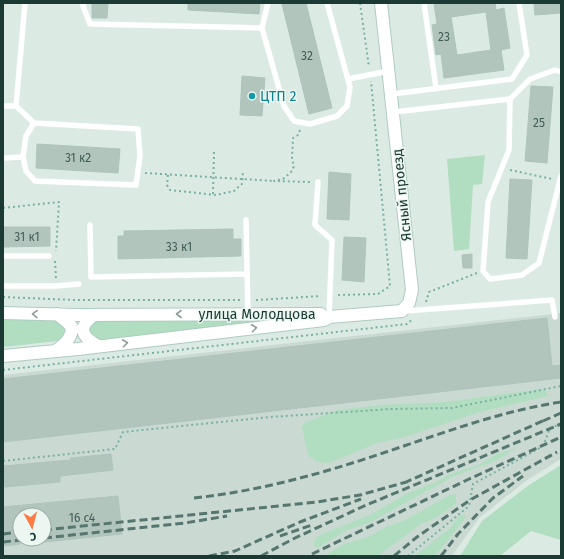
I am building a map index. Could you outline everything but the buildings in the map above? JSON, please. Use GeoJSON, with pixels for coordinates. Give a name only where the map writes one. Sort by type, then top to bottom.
{"type":"FeatureCollection","features":[{"type":"Feature","properties":{"kind":"street","name":"Ясный проезд"},"geometry":{"type":"LineString","coordinates":[[381,3],[394,112],[412,290],[409,303],[402,311]]}},
{"type":"Feature","properties":{"kind":"street"},"geometry":{"type":"LineString","coordinates":[[329,317],[402,311]]}},
{"type":"Feature","properties":{"kind":"street","name":"улица Молодцова"},"geometry":{"type":"LineString","coordinates":[[3,313],[94,315],[325,314],[329,317],[324,320],[3,356]]}},
{"type":"Feature","properties":{"kind":"street"},"geometry":{"type":"LineString","coordinates":[[56,351],[67,342],[72,334],[72,328],[57,314]]}},
{"type":"Feature","properties":{"kind":"street"},"geometry":{"type":"LineString","coordinates":[[94,315],[87,320],[83,327],[83,334],[89,341],[98,346]]}},
{"type":"Feature","properties":{"kind":"lane"},"geometry":{"type":"LineString","coordinates":[[16,106],[25,3]]}},
{"type":"Feature","properties":{"kind":"lane"},"geometry":{"type":"LineString","coordinates":[[83,3],[90,24],[262,28]]}},
{"type":"Feature","properties":{"kind":"lane"},"geometry":{"type":"LineString","coordinates":[[268,3],[262,28],[284,106],[294,121],[310,124],[337,116],[347,106],[350,87],[328,3]]}},
{"type":"Feature","properties":{"kind":"lane"},"geometry":{"type":"LineString","coordinates":[[424,3],[436,88]]}},
{"type":"Feature","properties":{"kind":"lane"},"geometry":{"type":"LineString","coordinates":[[392,94],[512,78],[527,55],[519,3]]}},
{"type":"Feature","properties":{"kind":"lane"},"geometry":{"type":"LineString","coordinates":[[394,112],[510,99],[530,79],[555,70],[561,72]]}},
{"type":"Feature","properties":{"kind":"lane"},"geometry":{"type":"LineString","coordinates":[[348,79],[389,71]]}},
{"type":"Feature","properties":{"kind":"lane"},"geometry":{"type":"LineString","coordinates":[[510,99],[509,150],[488,202],[483,271],[490,279],[522,275],[539,263],[561,178]]}},
{"type":"Feature","properties":{"kind":"lane"},"geometry":{"type":"LineString","coordinates":[[3,106],[16,106],[34,123],[138,129],[140,156],[136,186],[35,180],[26,171],[23,157],[26,136],[34,123]]}},
{"type":"Feature","properties":{"kind":"lane"},"geometry":{"type":"LineString","coordinates":[[3,158],[23,157]]}},
{"type":"Feature","properties":{"kind":"lane"},"geometry":{"type":"LineString","coordinates":[[318,182],[315,225],[332,240],[329,317]]}},
{"type":"Feature","properties":{"kind":"lane"},"geometry":{"type":"LineString","coordinates":[[246,220],[248,314]]}},
{"type":"Feature","properties":{"kind":"lane"},"geometry":{"type":"LineString","coordinates":[[90,225],[91,277],[247,274]]}},
{"type":"Feature","properties":{"kind":"lane"},"geometry":{"type":"LineString","coordinates":[[3,256],[49,256]]}},
{"type":"Feature","properties":{"kind":"lane"},"geometry":{"type":"LineString","coordinates":[[3,286],[56,286],[78,284]]}},
{"type":"Feature","properties":{"kind":"lane"},"geometry":{"type":"LineString","coordinates":[[402,311],[552,300],[555,317]]}},
{"type":"Feature","properties":{"kind":"path"},"geometry":{"type":"LineString","coordinates":[[3,297],[74,300],[248,300],[330,295],[378,294],[390,286],[370,75],[360,3]]}},
{"type":"Feature","properties":{"kind":"path"},"geometry":{"type":"LineString","coordinates":[[274,182],[283,179],[292,171],[294,166],[292,160],[293,138],[298,135],[302,123]]}},
{"type":"Feature","properties":{"kind":"path"},"geometry":{"type":"LineString","coordinates":[[213,194],[214,151]]}},
{"type":"Feature","properties":{"kind":"path"},"geometry":{"type":"LineString","coordinates":[[502,169],[561,178]]}},
{"type":"Feature","properties":{"kind":"path"},"geometry":{"type":"LineString","coordinates":[[168,175],[167,185],[170,190],[213,194],[234,191],[242,184],[243,171]]}},
{"type":"Feature","properties":{"kind":"path"},"geometry":{"type":"LineString","coordinates":[[138,173],[274,182],[318,182]]}},
{"type":"Feature","properties":{"kind":"path"},"geometry":{"type":"LineString","coordinates":[[3,208],[59,202],[55,256],[56,286]]}},
{"type":"Feature","properties":{"kind":"path"},"geometry":{"type":"LineString","coordinates":[[3,370],[408,324],[424,310],[429,292],[483,271]]}},
{"type":"Feature","properties":{"kind":"path"},"geometry":{"type":"LineString","coordinates":[[3,461],[114,449],[123,432],[270,417],[391,409],[452,408],[561,386]]}},
{"type":"Feature","properties":{"kind":"path"},"geometry":{"type":"LineString","coordinates":[[408,556],[469,506],[473,484],[538,449],[544,444],[550,428],[561,424]]}},
{"type":"Feature","properties":{"kind":"shaded area"},"geometry":{"type":"Polygon","coordinates":[[[561,313],[561,459],[526,481],[479,518],[452,556],[3,556],[3,375],[561,313]]]}},
{"type":"Feature","properties":{"kind":"green space"},"geometry":{"type":"Polygon","coordinates":[[[485,155],[482,184],[473,185],[469,249],[454,251],[447,159],[485,155]]]}},
{"type":"Feature","properties":{"kind":"green space"},"geometry":{"type":"Polygon","coordinates":[[[3,317],[56,318],[66,327],[66,332],[58,341],[3,347],[3,317]]]}},
{"type":"Feature","properties":{"kind":"green space"},"geometry":{"type":"Polygon","coordinates":[[[96,320],[274,321],[97,340],[89,334],[89,327],[96,320]]]}},
{"type":"Feature","properties":{"kind":"green space"},"geometry":{"type":"Polygon","coordinates":[[[541,389],[546,391],[548,396],[480,412],[405,437],[377,443],[329,463],[317,462],[308,455],[302,427],[305,423],[337,410],[383,405],[445,402],[541,389]]]}},
{"type":"Feature","properties":{"kind":"green space"},"geometry":{"type":"Polygon","coordinates":[[[516,448],[498,460],[454,476],[369,523],[347,530],[319,547],[314,546],[314,541],[317,537],[372,514],[408,493],[436,482],[450,474],[478,465],[497,454],[516,448]]]}},
{"type":"Feature","properties":{"kind":"green space"},"geometry":{"type":"Polygon","coordinates":[[[561,465],[561,540],[531,531],[500,556],[460,556],[482,521],[529,485],[561,465]]]}},
{"type":"Feature","properties":{"kind":"green space"},"geometry":{"type":"Polygon","coordinates":[[[456,494],[456,504],[437,517],[421,524],[378,556],[326,556],[344,544],[368,537],[388,526],[405,520],[450,495],[456,494]]]}},
{"type":"Feature","properties":{"kind":"green space"},"geometry":{"type":"Polygon","coordinates":[[[460,515],[466,515],[464,520],[439,551],[433,556],[417,556],[450,528],[460,515]]]}},
{"type":"Feature","properties":{"kind":"railway"},"geometry":{"type":"LineString","coordinates":[[194,498],[243,491],[315,474],[363,460],[494,417],[561,402]]}},
{"type":"Feature","properties":{"kind":"railway"},"geometry":{"type":"LineString","coordinates":[[543,421],[561,413]]}},
{"type":"Feature","properties":{"kind":"railway"},"geometry":{"type":"LineString","coordinates":[[404,483],[547,419]]}},
{"type":"Feature","properties":{"kind":"railway"},"geometry":{"type":"LineString","coordinates":[[261,556],[293,539],[364,506],[561,424]]}},
{"type":"Feature","properties":{"kind":"railway"},"geometry":{"type":"LineString","coordinates":[[312,554],[561,437]]}},
{"type":"Feature","properties":{"kind":"railway"},"geometry":{"type":"LineString","coordinates":[[394,556],[417,537],[470,500],[557,452]]}},
{"type":"Feature","properties":{"kind":"railway"},"geometry":{"type":"LineString","coordinates":[[441,556],[458,534],[493,498],[523,476]]}},
{"type":"Feature","properties":{"kind":"railway"},"geometry":{"type":"LineString","coordinates":[[52,529],[317,502],[360,495],[410,481]]}},
{"type":"Feature","properties":{"kind":"railway"},"geometry":{"type":"LineString","coordinates":[[209,556],[235,551],[300,522],[361,499]]}},
{"type":"Feature","properties":{"kind":"railway"},"geometry":{"type":"LineString","coordinates":[[52,537],[185,523],[227,516]]}},
{"type":"Feature","properties":{"kind":"railway"},"geometry":{"type":"LineString","coordinates":[[280,536],[312,525]]}},
{"type":"Feature","properties":{"kind":"railway"},"geometry":{"type":"LineString","coordinates":[[3,534],[12,533]]}},
{"type":"Feature","properties":{"kind":"railway"},"geometry":{"type":"LineString","coordinates":[[3,542],[12,541]]}},
{"type":"Feature","properties":{"kind":"place","name":"ЦТП 2"},"geometry":{"type":"Point","coordinates":[252,96]}}]}
